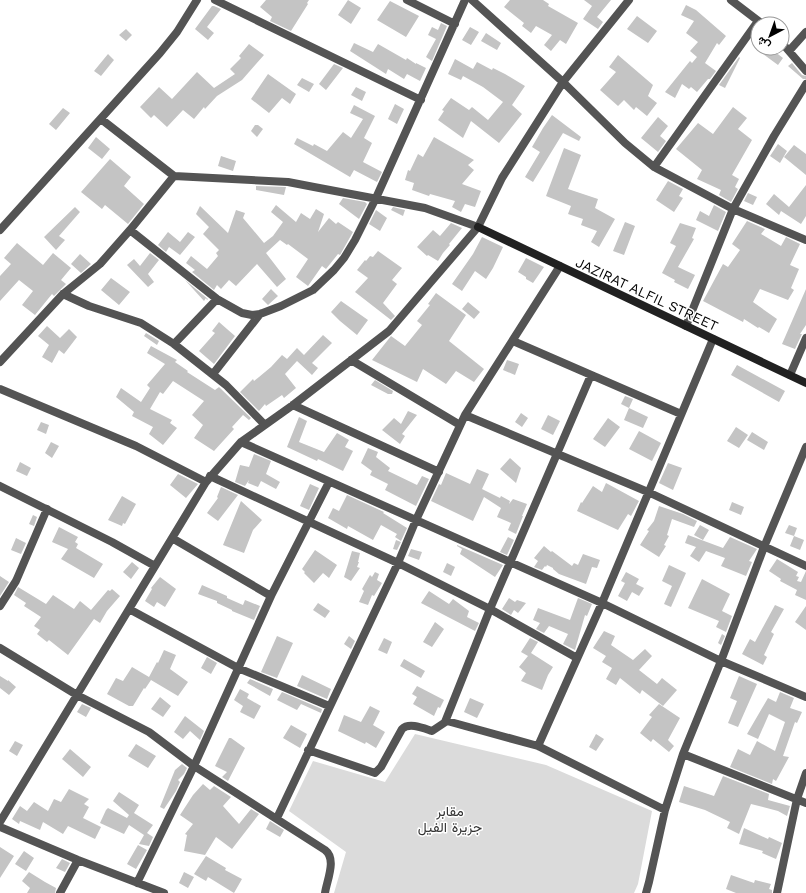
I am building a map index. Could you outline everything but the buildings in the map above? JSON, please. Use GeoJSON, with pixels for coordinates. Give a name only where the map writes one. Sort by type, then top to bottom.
{"type":"FeatureCollection","features":[{"type":"Feature","properties":{"kind":"street"},"geometry":{"type":"LineString","coordinates":[[0,230],[101,119],[177,32],[197,0]]}},
{"type":"Feature","properties":{"kind":"street"},"geometry":{"type":"LineString","coordinates":[[214,0],[421,100]]}},
{"type":"Feature","properties":{"kind":"street"},"geometry":{"type":"LineString","coordinates":[[407,0],[454,24]]}},
{"type":"Feature","properties":{"kind":"street"},"geometry":{"type":"LineString","coordinates":[[130,230],[217,299],[242,313],[252,315],[260,314],[281,306],[313,290],[330,275],[344,258],[376,198],[465,0]]}},
{"type":"Feature","properties":{"kind":"street"},"geometry":{"type":"LineString","coordinates":[[472,0],[563,82],[625,144],[654,168],[733,209],[806,240]]}},
{"type":"Feature","properties":{"kind":"street"},"geometry":{"type":"LineString","coordinates":[[0,822],[208,479],[241,442],[264,424],[293,405],[389,331],[478,227],[502,178],[563,82],[629,0]]}},
{"type":"Feature","properties":{"kind":"street"},"geometry":{"type":"LineString","coordinates":[[731,0],[751,16]]}},
{"type":"Feature","properties":{"kind":"street"},"geometry":{"type":"LineString","coordinates":[[790,50],[806,32]]}},
{"type":"Feature","properties":{"kind":"street"},"geometry":{"type":"LineString","coordinates":[[654,168],[750,37]]}},
{"type":"Feature","properties":{"kind":"street"},"geometry":{"type":"LineString","coordinates":[[790,52],[806,71]]}},
{"type":"Feature","properties":{"kind":"street"},"geometry":{"type":"LineString","coordinates":[[686,326],[733,209],[774,136],[806,84]]}},
{"type":"Feature","properties":{"kind":"street"},"geometry":{"type":"LineString","coordinates":[[101,119],[174,176],[288,182],[425,208],[478,227]]}},
{"type":"Feature","properties":{"kind":"street"},"geometry":{"type":"LineString","coordinates":[[0,362],[63,294],[100,264],[174,176]]}},
{"type":"Feature","properties":{"kind":"street","name":"JAZIRAT ALFIL STREET"},"geometry":{"type":"LineString","coordinates":[[478,227],[806,383]]}},
{"type":"Feature","properties":{"kind":"street"},"geometry":{"type":"LineString","coordinates":[[277,818],[398,563],[416,520],[465,415],[560,266]]}},
{"type":"Feature","properties":{"kind":"street"},"geometry":{"type":"LineString","coordinates":[[63,294],[89,306],[141,323],[174,344],[213,374],[264,424]]}},
{"type":"Feature","properties":{"kind":"street"},"geometry":{"type":"LineString","coordinates":[[174,344],[217,299]]}},
{"type":"Feature","properties":{"kind":"street"},"geometry":{"type":"LineString","coordinates":[[213,374],[260,314]]}},
{"type":"Feature","properties":{"kind":"street"},"geometry":{"type":"LineString","coordinates":[[790,375],[806,338]]}},
{"type":"Feature","properties":{"kind":"street"},"geometry":{"type":"LineString","coordinates":[[538,746],[602,603],[713,339]]}},
{"type":"Feature","properties":{"kind":"street"},"geometry":{"type":"LineString","coordinates":[[513,341],[681,414]]}},
{"type":"Feature","properties":{"kind":"street"},"geometry":{"type":"LineString","coordinates":[[351,360],[460,425]]}},
{"type":"Feature","properties":{"kind":"street"},"geometry":{"type":"LineString","coordinates":[[308,750],[374,773],[381,767],[404,726],[410,725],[432,731],[445,722],[490,609],[592,375]]}},
{"type":"Feature","properties":{"kind":"street"},"geometry":{"type":"LineString","coordinates":[[0,390],[136,446],[208,479],[309,521],[490,609],[577,658]]}},
{"type":"Feature","properties":{"kind":"street"},"geometry":{"type":"LineString","coordinates":[[293,405],[439,472]]}},
{"type":"Feature","properties":{"kind":"street"},"geometry":{"type":"LineString","coordinates":[[465,415],[648,492],[806,566]]}},
{"type":"Feature","properties":{"kind":"street"},"geometry":{"type":"LineString","coordinates":[[241,442],[602,603],[721,661],[806,697]]}},
{"type":"Feature","properties":{"kind":"street"},"geometry":{"type":"LineString","coordinates":[[646,893],[665,810],[683,754],[721,661],[764,547],[806,447]]}},
{"type":"Feature","properties":{"kind":"street"},"geometry":{"type":"LineString","coordinates":[[137,883],[194,766],[271,596],[329,482]]}},
{"type":"Feature","properties":{"kind":"street"},"geometry":{"type":"LineString","coordinates":[[0,486],[112,542],[155,566]]}},
{"type":"Feature","properties":{"kind":"street"},"geometry":{"type":"LineString","coordinates":[[0,606],[16,581],[47,509]]}},
{"type":"Feature","properties":{"kind":"street"},"geometry":{"type":"LineString","coordinates":[[172,538],[271,596]]}},
{"type":"Feature","properties":{"kind":"street"},"geometry":{"type":"LineString","coordinates":[[129,609],[238,668],[329,706]]}},
{"type":"Feature","properties":{"kind":"street"},"geometry":{"type":"LineString","coordinates":[[0,648],[77,695],[149,732],[194,766],[325,850],[332,860],[325,893]]}},
{"type":"Feature","properties":{"kind":"street"},"geometry":{"type":"LineString","coordinates":[[445,722],[450,722],[538,746],[665,810]]}},
{"type":"Feature","properties":{"kind":"street"},"geometry":{"type":"LineString","coordinates":[[683,754],[806,803]]}},
{"type":"Feature","properties":{"kind":"street"},"geometry":{"type":"LineString","coordinates":[[777,893],[797,799],[806,773]]}},
{"type":"Feature","properties":{"kind":"street"},"geometry":{"type":"LineString","coordinates":[[0,827],[159,892]]}},
{"type":"Feature","properties":{"kind":"street"},"geometry":{"type":"LineString","coordinates":[[60,893],[78,860]]}},
{"type":"Feature","properties":{"kind":"green space","name":"مقابر جزيرة الفيل"},"geometry":{"type":"Polygon","coordinates":[[[415,734],[546,765],[652,811],[638,884],[634,893],[334,893],[346,852],[289,811],[313,761],[385,782],[415,734]]]}}]}
